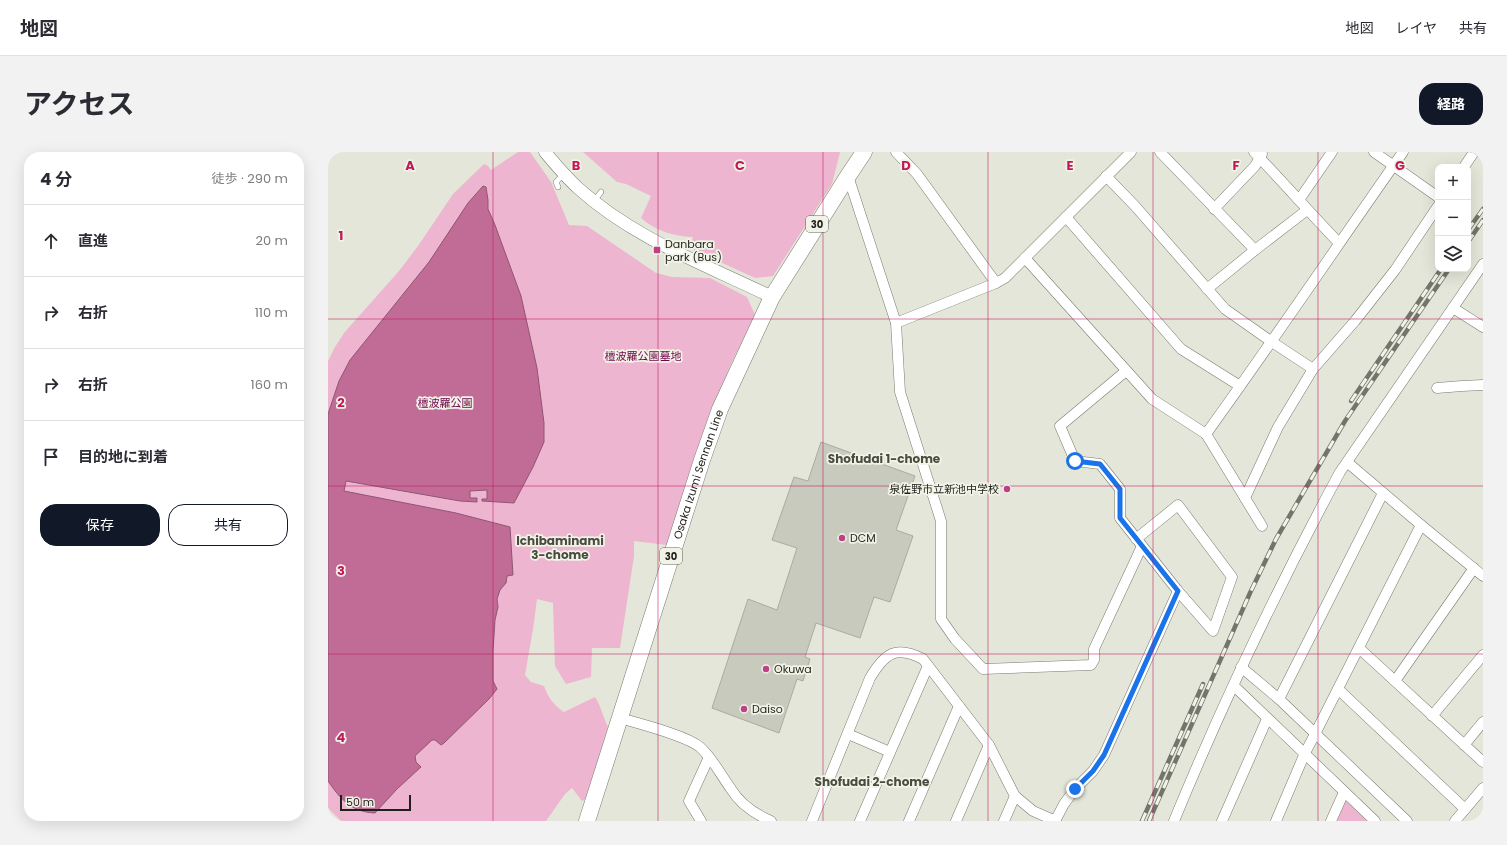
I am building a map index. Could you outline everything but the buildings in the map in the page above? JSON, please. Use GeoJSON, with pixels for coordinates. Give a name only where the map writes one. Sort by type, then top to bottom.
{"type":"FeatureCollection","features":[{"type":"Feature","properties":{"kind":"main road","name":"Osaka Izumi Sennan Line"},"geometry":{"type":"LineString","coordinates":[[587,821],[699,481],[720,409],[772,297],[813,238],[848,176],[864,152]]}},
{"type":"Feature","properties":{"kind":"street"},"geometry":{"type":"LineString","coordinates":[[545,152],[577,188],[598,197],[609,213],[661,244],[772,297]]}},
{"type":"Feature","properties":{"kind":"street"},"geometry":{"type":"LineString","coordinates":[[896,152],[917,174],[996,283]]}},
{"type":"Feature","properties":{"kind":"street"},"geometry":{"type":"LineString","coordinates":[[896,323],[1005,278],[1131,152]]}},
{"type":"Feature","properties":{"kind":"street"},"geometry":{"type":"LineString","coordinates":[[1160,152],[1255,250]]}},
{"type":"Feature","properties":{"kind":"street"},"geometry":{"type":"LineString","coordinates":[[1299,200],[1332,152]]}},
{"type":"Feature","properties":{"kind":"street"},"geometry":{"type":"LineString","coordinates":[[1374,152],[1435,195]]}},
{"type":"Feature","properties":{"kind":"street"},"geometry":{"type":"LineString","coordinates":[[1206,434],[1272,342],[1339,242],[1403,152]]}},
{"type":"Feature","properties":{"kind":"street"},"geometry":{"type":"LineString","coordinates":[[1466,164],[1474,152]]}},
{"type":"Feature","properties":{"kind":"street"},"geometry":{"type":"LineString","coordinates":[[1214,209],[1255,166],[1259,154]]}},
{"type":"Feature","properties":{"kind":"street"},"geometry":{"type":"LineString","coordinates":[[1259,154],[1306,210],[1339,242]]}},
{"type":"Feature","properties":{"kind":"street"},"geometry":{"type":"LineString","coordinates":[[848,176],[896,323],[900,392],[941,521],[941,619],[955,639],[983,669],[1091,665],[1094,660],[1094,649],[1139,543],[1178,505],[1232,577],[1213,631],[1178,591],[1139,543],[1120,518],[1120,489],[1100,464],[1075,461],[1060,426],[1126,371]]}},
{"type":"Feature","properties":{"kind":"street"},"geometry":{"type":"LineString","coordinates":[[1106,176],[1135,206],[1226,309],[1313,369]]}},
{"type":"Feature","properties":{"kind":"street"},"geometry":{"type":"LineString","coordinates":[[1207,289],[1306,210]]}},
{"type":"Feature","properties":{"kind":"street"},"geometry":{"type":"LineString","coordinates":[[1245,498],[1278,427],[1313,369],[1355,321],[1395,270],[1435,210]]}},
{"type":"Feature","properties":{"kind":"street"},"geometry":{"type":"LineString","coordinates":[[1066,217],[1181,348],[1240,386]]}},
{"type":"Feature","properties":{"kind":"street"},"geometry":{"type":"LineString","coordinates":[[1025,258],[1152,399],[1206,434],[1262,526]]}},
{"type":"Feature","properties":{"kind":"street"},"geometry":{"type":"LineString","coordinates":[[1174,821],[1242,667],[1321,508],[1347,462],[1483,264]]}},
{"type":"Feature","properties":{"kind":"street"},"geometry":{"type":"LineString","coordinates":[[1453,308],[1483,328]]}},
{"type":"Feature","properties":{"kind":"street"},"geometry":{"type":"LineString","coordinates":[[1437,388],[1483,385]]}},
{"type":"Feature","properties":{"kind":"street"},"geometry":{"type":"LineString","coordinates":[[1347,462],[1420,525],[1483,576]]}},
{"type":"Feature","properties":{"kind":"street"},"geometry":{"type":"LineString","coordinates":[[1279,699],[1383,493]]}},
{"type":"Feature","properties":{"kind":"street"},"geometry":{"type":"LineString","coordinates":[[1276,821],[1305,753],[1420,525]]}},
{"type":"Feature","properties":{"kind":"street"},"geometry":{"type":"LineString","coordinates":[[1395,681],[1474,568]]}},
{"type":"Feature","properties":{"kind":"street"},"geometry":{"type":"LineString","coordinates":[[812,821],[870,678],[877,666],[886,657],[895,653],[910,652],[923,659],[990,745],[1015,796],[1033,811],[1056,821],[1064,804],[1075,789],[1093,771],[1104,755],[1178,591]]}},
{"type":"Feature","properties":{"kind":"street"},"geometry":{"type":"LineString","coordinates":[[1359,648],[1483,762]]}},
{"type":"Feature","properties":{"kind":"street"},"geometry":{"type":"LineString","coordinates":[[1432,716],[1483,655]]}},
{"type":"Feature","properties":{"kind":"street"},"geometry":{"type":"LineString","coordinates":[[860,821],[928,666]]}},
{"type":"Feature","properties":{"kind":"street"},"geometry":{"type":"LineString","coordinates":[[1242,667],[1279,699],[1407,821]]}},
{"type":"Feature","properties":{"kind":"street"},"geometry":{"type":"LineString","coordinates":[[1234,686],[1375,821]]}},
{"type":"Feature","properties":{"kind":"street"},"geometry":{"type":"LineString","coordinates":[[1338,689],[1465,809]]}},
{"type":"Feature","properties":{"kind":"street"},"geometry":{"type":"LineString","coordinates":[[908,821],[959,706]]}},
{"type":"Feature","properties":{"kind":"street"},"geometry":{"type":"LineString","coordinates":[[620,718],[688,740],[700,747],[709,757],[731,790],[744,804],[759,816],[771,821]]}},
{"type":"Feature","properties":{"kind":"street"},"geometry":{"type":"LineString","coordinates":[[1222,821],[1267,719]]}},
{"type":"Feature","properties":{"kind":"street"},"geometry":{"type":"LineString","coordinates":[[1464,745],[1483,722]]}},
{"type":"Feature","properties":{"kind":"street"},"geometry":{"type":"LineString","coordinates":[[848,734],[890,752]]}},
{"type":"Feature","properties":{"kind":"street"},"geometry":{"type":"LineString","coordinates":[[956,821],[990,745]]}},
{"type":"Feature","properties":{"kind":"street"},"geometry":{"type":"LineString","coordinates":[[701,821],[689,801],[709,757]]}},
{"type":"Feature","properties":{"kind":"street"},"geometry":{"type":"LineString","coordinates":[[1455,821],[1483,788]]}},
{"type":"Feature","properties":{"kind":"street"},"geometry":{"type":"LineString","coordinates":[[1331,821],[1344,792]]}},
{"type":"Feature","properties":{"kind":"street"},"geometry":{"type":"LineString","coordinates":[[1004,821],[1015,796]]}},
{"type":"Feature","properties":{"kind":"lane"},"geometry":{"type":"LineString","coordinates":[[558,187],[556,182],[564,174]]}},
{"type":"Feature","properties":{"kind":"green space","name":"檀波羅公園"},"geometry":{"type":"Polygon","coordinates":[[[518,152],[530,152],[551,182],[569,225],[587,226],[656,273],[672,277],[710,278],[747,297],[755,315],[730,366],[702,436],[667,545],[634,541],[634,556],[620,648],[592,648],[591,677],[566,684],[555,666],[553,603],[537,599],[525,675],[531,682],[544,686],[551,700],[564,712],[595,697],[608,727],[586,799],[582,801],[572,788],[565,794],[546,821],[341,821],[328,808],[328,361],[344,333],[399,271],[418,246],[453,194],[484,164],[491,170],[518,152]]]}},
{"type":"Feature","properties":{"kind":"green space"},"geometry":{"type":"Polygon","coordinates":[[[583,152],[840,152],[832,184],[773,276],[755,278],[690,248],[693,237],[665,232],[647,223],[641,218],[651,196],[626,184],[617,182],[583,152]]]}},
{"type":"Feature","properties":{"kind":"green space"},"geometry":{"type":"Polygon","coordinates":[[[1348,800],[1370,821],[1336,821],[1344,801],[1348,800]]]}},
{"type":"Feature","properties":{"kind":"shaded area","name":"檀波羅公園"},"geometry":{"type":"Polygon","coordinates":[[[483,186],[486,187],[488,209],[521,296],[537,368],[544,423],[544,442],[514,503],[482,501],[482,499],[487,499],[487,490],[470,491],[470,498],[477,498],[477,502],[460,501],[346,481],[344,491],[456,513],[510,527],[513,575],[507,576],[506,583],[500,590],[497,599],[498,607],[495,620],[493,681],[497,689],[489,699],[444,743],[441,745],[435,740],[432,740],[415,756],[416,762],[421,767],[397,789],[375,813],[367,812],[348,804],[328,781],[328,414],[339,381],[350,360],[429,262],[468,203],[483,186]]]}},
{"type":"Feature","properties":{"kind":"railway"},"geometry":{"type":"LineString","coordinates":[[1471,226],[1483,209]]}},
{"type":"Feature","properties":{"kind":"railway"},"geometry":{"type":"LineString","coordinates":[[1471,238],[1483,220]]}},
{"type":"Feature","properties":{"kind":"railway"},"geometry":{"type":"LineString","coordinates":[[1351,401],[1439,272]]}},
{"type":"Feature","properties":{"kind":"railway"},"geometry":{"type":"LineString","coordinates":[[1149,821],[1250,593],[1276,539],[1345,421],[1447,272]]}},
{"type":"Feature","properties":{"kind":"railway"},"geometry":{"type":"LineString","coordinates":[[1142,821],[1203,684]]}},
{"type":"Feature","properties":{"kind":"place","name":"Danbara park (Bus)"},"geometry":{"type":"Point","coordinates":[657,250]}},
{"type":"Feature","properties":{"kind":"place","name":"泉佐野市立新池中学校"},"geometry":{"type":"Point","coordinates":[1007,489]}},
{"type":"Feature","properties":{"kind":"place","name":"DCM"},"geometry":{"type":"Point","coordinates":[842,538]}},
{"type":"Feature","properties":{"kind":"place","name":"Okuwa"},"geometry":{"type":"Point","coordinates":[766,669]}},
{"type":"Feature","properties":{"kind":"place","name":"Daiso"},"geometry":{"type":"Point","coordinates":[744,709]}},
{"type":"Feature","properties":{"kind":"district","name":"Shofudai 1-chome"},"geometry":{"type":"Point","coordinates":[884,458]}},
{"type":"Feature","properties":{"kind":"district","name":"Ichibaminami 3-chome"},"geometry":{"type":"Point","coordinates":[560,547]}},
{"type":"Feature","properties":{"kind":"district","name":"Shofudai 2-chome"},"geometry":{"type":"Point","coordinates":[872,781]}},
{"type":"Feature","properties":{"kind":"route"},"geometry":{"type":"LineString","coordinates":[[1075,461],[1100,464],[1120,489],[1120,518],[1178,591],[1104,755],[1093,771],[1075,789]]}},
{"type":"Feature","properties":{"kind":"park label","name":"檀波羅公園墓地"},"geometry":{"type":"Point","coordinates":[643,356]}}]}
